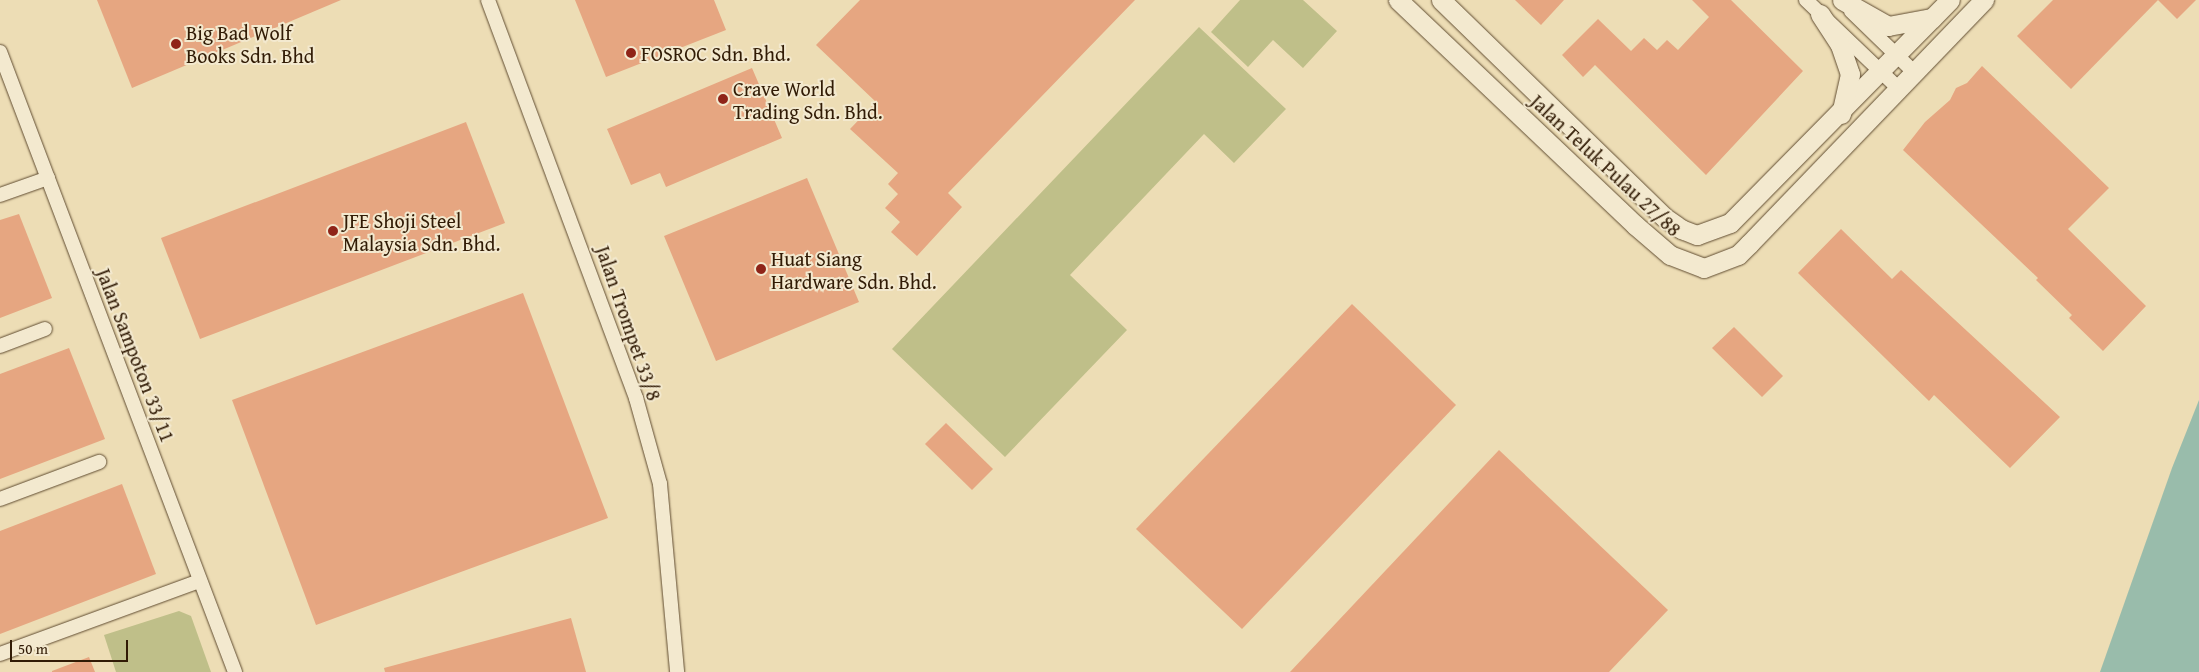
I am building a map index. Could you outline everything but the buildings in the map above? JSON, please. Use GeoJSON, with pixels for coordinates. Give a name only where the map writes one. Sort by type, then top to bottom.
{"type":"FeatureCollection","features":[{"type":"Feature","properties":{"kind":"street","name":"Jalan Trompet 33/8"},"geometry":{"type":"LineString","coordinates":[[488,0],[604,306],[660,484],[677,672]]}},
{"type":"Feature","properties":{"kind":"street","name":"Jalan Teluk Pulau 27/88"},"geometry":{"type":"LineString","coordinates":[[1398,0],[1635,225],[1670,255],[1704,268],[1738,255],[1984,0]]}},
{"type":"Feature","properties":{"kind":"street","name":"Jalan Teluk Pulau 27/88"},"geometry":{"type":"LineString","coordinates":[[1441,0],[1664,217],[1681,230],[1697,234],[1730,223],[1841,115],[1950,0]]}},
{"type":"Feature","properties":{"kind":"street"},"geometry":{"type":"LineString","coordinates":[[1806,0],[1898,88]]}},
{"type":"Feature","properties":{"kind":"street"},"geometry":{"type":"LineString","coordinates":[[1841,0],[1888,26],[1933,18]]}},
{"type":"Feature","properties":{"kind":"street"},"geometry":{"type":"LineString","coordinates":[[1841,0],[1914,72]]}},
{"type":"Feature","properties":{"kind":"street"},"geometry":{"type":"LineString","coordinates":[[1820,14],[1840,44],[1850,74],[1841,115]]}},
{"type":"Feature","properties":{"kind":"street","name":"Jalan Sampoton 33/11"},"geometry":{"type":"LineString","coordinates":[[0,52],[235,672]]}},
{"type":"Feature","properties":{"kind":"street"},"geometry":{"type":"LineString","coordinates":[[0,195],[48,178]]}},
{"type":"Feature","properties":{"kind":"street"},"geometry":{"type":"LineString","coordinates":[[0,346],[45,329]]}},
{"type":"Feature","properties":{"kind":"street"},"geometry":{"type":"LineString","coordinates":[[0,500],[99,462]]}},
{"type":"Feature","properties":{"kind":"street"},"geometry":{"type":"LineString","coordinates":[[0,654],[200,581]]}},
{"type":"Feature","properties":{"kind":"green space"},"geometry":{"type":"Polygon","coordinates":[[[1240,0],[1303,0],[1337,31],[1303,68],[1273,40],[1248,67],[1211,32],[1240,0]]]}},
{"type":"Feature","properties":{"kind":"green space"},"geometry":{"type":"Polygon","coordinates":[[[1199,27],[1286,109],[1234,163],[1204,134],[1070,275],[1127,330],[1005,457],[892,349],[1199,27]]]}},
{"type":"Feature","properties":{"kind":"green space"},"geometry":{"type":"Polygon","coordinates":[[[179,611],[191,616],[211,672],[116,672],[104,635],[179,611]]]}},
{"type":"Feature","properties":{"kind":"shaded area"},"geometry":{"type":"Polygon","coordinates":[[[2199,400],[2199,672],[2100,672],[2172,468],[2199,400]]]}},
{"type":"Feature","properties":{"kind":"place","name":"Big Bad Wolf Books Sdn. Bhd"},"geometry":{"type":"Point","coordinates":[176,44]}},
{"type":"Feature","properties":{"kind":"place","name":"FOSROC Sdn. Bhd."},"geometry":{"type":"Point","coordinates":[631,53]}},
{"type":"Feature","properties":{"kind":"place","name":"Crave World Trading Sdn. Bhd."},"geometry":{"type":"Point","coordinates":[723,99]}},
{"type":"Feature","properties":{"kind":"place","name":"JFE Shoji Steel Malaysia Sdn. Bhd."},"geometry":{"type":"Point","coordinates":[333,231]}},
{"type":"Feature","properties":{"kind":"place","name":"Huat Siang Hardware Sdn. Bhd."},"geometry":{"type":"Point","coordinates":[761,269]}}]}
